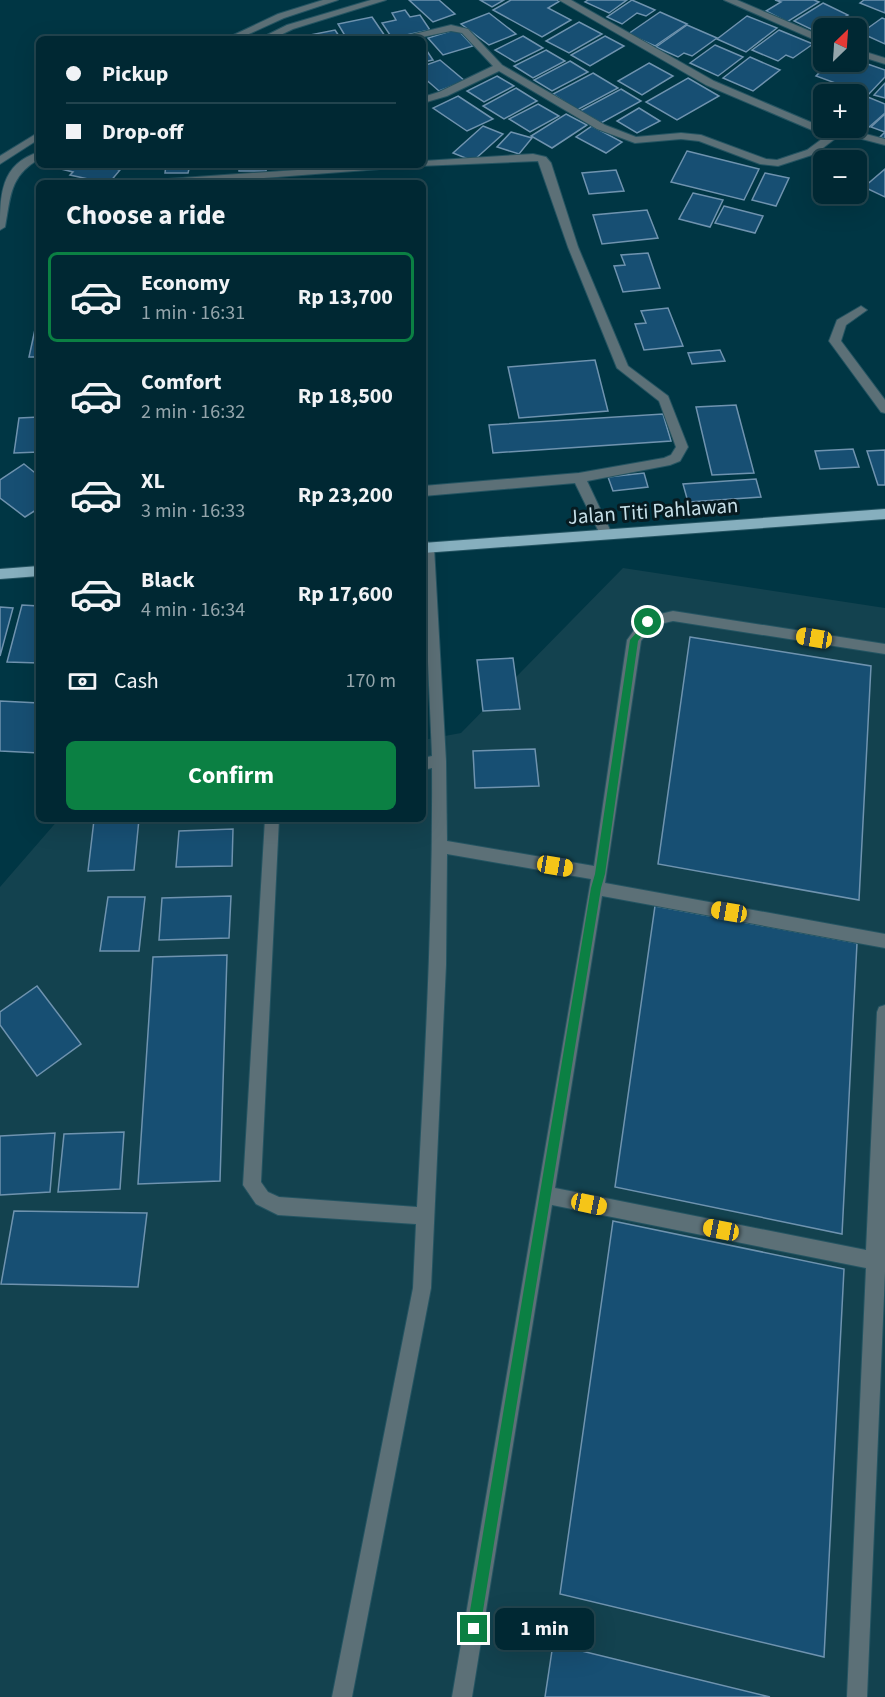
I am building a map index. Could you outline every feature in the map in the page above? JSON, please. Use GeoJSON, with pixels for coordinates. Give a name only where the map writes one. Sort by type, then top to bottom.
{"type":"FeatureCollection","features":[{"type":"Feature","properties":{"kind":"main road","name":"Jalan Titi Pahlawan"},"geometry":{"type":"LineString","coordinates":[[426,547],[885,514]]}},
{"type":"Feature","properties":{"kind":"main road"},"geometry":{"type":"LineString","coordinates":[[0,574],[36,571]]}},
{"type":"Feature","properties":{"kind":"street"},"geometry":{"type":"LineString","coordinates":[[237,36],[281,16],[333,0]]}},
{"type":"Feature","properties":{"kind":"street"},"geometry":{"type":"LineString","coordinates":[[270,36],[290,27],[381,0]]}},
{"type":"Feature","properties":{"kind":"street"},"geometry":{"type":"LineString","coordinates":[[564,0],[710,83],[813,127]]}},
{"type":"Feature","properties":{"kind":"street"},"geometry":{"type":"LineString","coordinates":[[729,0],[739,7],[813,37]]}},
{"type":"Feature","properties":{"kind":"street"},"geometry":{"type":"LineString","coordinates":[[281,16],[290,27]]}},
{"type":"Feature","properties":{"kind":"street"},"geometry":{"type":"LineString","coordinates":[[415,36],[458,28],[465,31],[499,67],[602,127],[635,140],[681,135],[701,138],[764,162],[778,163],[811,152],[829,138]]}},
{"type":"Feature","properties":{"kind":"street"},"geometry":{"type":"LineString","coordinates":[[867,55],[885,61]]}},
{"type":"Feature","properties":{"kind":"street"},"geometry":{"type":"LineString","coordinates":[[426,99],[443,94],[499,67]]}},
{"type":"Feature","properties":{"kind":"street"},"geometry":{"type":"LineString","coordinates":[[0,161],[36,137]]}},
{"type":"Feature","properties":{"kind":"street"},"geometry":{"type":"LineString","coordinates":[[867,137],[885,142]]}},
{"type":"Feature","properties":{"kind":"street"},"geometry":{"type":"LineString","coordinates":[[0,226],[8,182],[12,174],[36,157]]}},
{"type":"Feature","properties":{"kind":"street"},"geometry":{"type":"LineString","coordinates":[[426,164],[533,157],[542,159],[546,163],[573,247],[623,368],[664,399],[682,447],[676,458],[666,462],[579,478],[426,491]]}},
{"type":"Feature","properties":{"kind":"street"},"geometry":{"type":"LineString","coordinates":[[197,180],[371,168]]}},
{"type":"Feature","properties":{"kind":"street"},"geometry":{"type":"LineString","coordinates":[[0,170],[12,174]]}},
{"type":"Feature","properties":{"kind":"street"},"geometry":{"type":"LineString","coordinates":[[861,310],[841,323],[835,341],[885,409]]}},
{"type":"Feature","properties":{"kind":"street"},"geometry":{"type":"LineString","coordinates":[[579,478],[606,534]]}},
{"type":"Feature","properties":{"kind":"street"},"geometry":{"type":"LineString","coordinates":[[342,1697],[422,1288],[438,965],[440,846],[431,763],[426,583]]}},
{"type":"Feature","properties":{"kind":"street"},"geometry":{"type":"LineString","coordinates":[[462,1697],[598,881],[634,640],[648,622],[673,616],[885,649]]}},
{"type":"Feature","properties":{"kind":"street"},"geometry":{"type":"LineString","coordinates":[[272,822],[252,1185],[262,1198],[278,1206],[427,1216]]}},
{"type":"Feature","properties":{"kind":"street"},"geometry":{"type":"LineString","coordinates":[[440,846],[885,941]]}},
{"type":"Feature","properties":{"kind":"street"},"geometry":{"type":"LineString","coordinates":[[857,1697],[880,1262],[885,1012]]}},
{"type":"Feature","properties":{"kind":"street"},"geometry":{"type":"LineString","coordinates":[[545,1195],[880,1262]]}},
{"type":"Feature","properties":{"kind":"shaded area"},"geometry":{"type":"Polygon","coordinates":[[[623,568],[885,608],[885,1697],[0,1697],[0,887],[56,822],[426,822],[426,739],[461,733],[623,568]]]}},
{"type":"Feature","properties":{"kind":"building"},"geometry":{"type":"Polygon","coordinates":[[[409,0],[439,0],[455,14],[433,22],[409,0]]]}},
{"type":"Feature","properties":{"kind":"building"},"geometry":{"type":"Polygon","coordinates":[[[480,0],[504,0],[492,7],[480,0]]]}},
{"type":"Feature","properties":{"kind":"building"},"geometry":{"type":"Polygon","coordinates":[[[511,0],[560,1],[548,8],[571,20],[542,37],[493,10],[511,0]]]}},
{"type":"Feature","properties":{"kind":"building"},"geometry":{"type":"Polygon","coordinates":[[[588,0],[627,0],[609,13],[585,2],[588,0]]]}},
{"type":"Feature","properties":{"kind":"building"},"geometry":{"type":"Polygon","coordinates":[[[632,0],[655,10],[646,16],[637,13],[622,24],[607,17],[632,0]]]}},
{"type":"Feature","properties":{"kind":"building"},"geometry":{"type":"Polygon","coordinates":[[[775,0],[819,2],[787,22],[766,11],[781,2],[775,0]]]}},
{"type":"Feature","properties":{"kind":"building"},"geometry":{"type":"Polygon","coordinates":[[[864,0],[885,0],[885,13],[860,3],[864,0]]]}},
{"type":"Feature","properties":{"kind":"building"},"geometry":{"type":"Polygon","coordinates":[[[823,3],[848,15],[843,18],[813,18],[813,30],[794,21],[823,3]]]}},
{"type":"Feature","properties":{"kind":"building"},"geometry":{"type":"Polygon","coordinates":[[[405,10],[410,17],[420,15],[430,30],[391,36],[382,23],[396,20],[392,13],[405,10]]]}},
{"type":"Feature","properties":{"kind":"building"},"geometry":{"type":"Polygon","coordinates":[[[660,12],[687,24],[655,46],[628,34],[660,12]]]}},
{"type":"Feature","properties":{"kind":"building"},"geometry":{"type":"Polygon","coordinates":[[[489,13],[516,34],[489,45],[461,24],[489,13]]]}},
{"type":"Feature","properties":{"kind":"building"},"geometry":{"type":"Polygon","coordinates":[[[747,16],[777,28],[746,52],[717,39],[747,16]]]}},
{"type":"Feature","properties":{"kind":"building"},"geometry":{"type":"Polygon","coordinates":[[[372,17],[385,36],[345,36],[338,24],[372,17]]]}},
{"type":"Feature","properties":{"kind":"building"},"geometry":{"type":"Polygon","coordinates":[[[882,18],[885,19],[885,44],[867,36],[867,29],[882,18]]]}},
{"type":"Feature","properties":{"kind":"building"},"geometry":{"type":"Polygon","coordinates":[[[579,22],[602,34],[569,53],[546,41],[579,22]]]}},
{"type":"Feature","properties":{"kind":"building"},"geometry":{"type":"Polygon","coordinates":[[[687,25],[717,38],[692,56],[684,53],[678,57],[656,47],[687,25]]]}},
{"type":"Feature","properties":{"kind":"building"},"geometry":{"type":"Polygon","coordinates":[[[457,29],[473,46],[443,55],[428,38],[457,29]]]}},
{"type":"Feature","properties":{"kind":"building"},"geometry":{"type":"Polygon","coordinates":[[[335,30],[339,36],[305,36],[335,30]]]}},
{"type":"Feature","properties":{"kind":"building"},"geometry":{"type":"Polygon","coordinates":[[[779,30],[813,44],[793,58],[786,55],[778,61],[752,50],[779,30]]]}},
{"type":"Feature","properties":{"kind":"building"},"geometry":{"type":"Polygon","coordinates":[[[523,36],[543,48],[515,62],[495,50],[523,36]]]}},
{"type":"Feature","properties":{"kind":"building"},"geometry":{"type":"Polygon","coordinates":[[[605,36],[624,46],[590,66],[571,55],[605,36]]]}},
{"type":"Feature","properties":{"kind":"building"},"geometry":{"type":"Polygon","coordinates":[[[715,45],[743,57],[718,76],[690,63],[715,45]]]}},
{"type":"Feature","properties":{"kind":"building"},"geometry":{"type":"Polygon","coordinates":[[[426,50],[433,60],[426,61],[426,50]]]}},
{"type":"Feature","properties":{"kind":"building"},"geometry":{"type":"Polygon","coordinates":[[[546,50],[565,61],[533,78],[514,66],[546,50]]]}},
{"type":"Feature","properties":{"kind":"building"},"geometry":{"type":"Polygon","coordinates":[[[750,57],[780,70],[753,91],[723,78],[750,57]]]}},
{"type":"Feature","properties":{"kind":"building"},"geometry":{"type":"Polygon","coordinates":[[[440,60],[465,81],[439,91],[426,80],[426,65],[440,60]]]}},
{"type":"Feature","properties":{"kind":"building"},"geometry":{"type":"Polygon","coordinates":[[[570,61],[588,72],[552,91],[534,80],[570,61]]]}},
{"type":"Feature","properties":{"kind":"building"},"geometry":{"type":"Polygon","coordinates":[[[649,63],[673,76],[642,95],[618,81],[649,63]]]}},
{"type":"Feature","properties":{"kind":"building"},"geometry":{"type":"Polygon","coordinates":[[[867,64],[885,70],[885,77],[868,95],[867,84],[838,84],[816,76],[820,72],[867,72],[867,64]]]}},
{"type":"Feature","properties":{"kind":"building"},"geometry":{"type":"Polygon","coordinates":[[[593,73],[618,88],[577,110],[553,94],[593,73]]]}},
{"type":"Feature","properties":{"kind":"building"},"geometry":{"type":"Polygon","coordinates":[[[497,76],[514,86],[484,102],[467,91],[497,76]]]}},
{"type":"Feature","properties":{"kind":"building"},"geometry":{"type":"Polygon","coordinates":[[[688,78],[719,96],[677,120],[646,102],[688,78]]]}},
{"type":"Feature","properties":{"kind":"building"},"geometry":{"type":"Polygon","coordinates":[[[885,83],[885,98],[874,95],[885,83]]]}},
{"type":"Feature","properties":{"kind":"building"},"geometry":{"type":"Polygon","coordinates":[[[516,88],[537,101],[504,119],[483,106],[516,88]]]}},
{"type":"Feature","properties":{"kind":"building"},"geometry":{"type":"Polygon","coordinates":[[[621,89],[641,101],[601,123],[580,111],[621,89]]]}},
{"type":"Feature","properties":{"kind":"building"},"geometry":{"type":"Polygon","coordinates":[[[458,96],[493,119],[467,131],[433,108],[458,96]]]}},
{"type":"Feature","properties":{"kind":"building"},"geometry":{"type":"Polygon","coordinates":[[[867,97],[885,104],[885,113],[868,128],[867,97]]]}},
{"type":"Feature","properties":{"kind":"building"},"geometry":{"type":"Polygon","coordinates":[[[538,104],[559,116],[530,132],[509,119],[538,104]]]}},
{"type":"Feature","properties":{"kind":"building"},"geometry":{"type":"Polygon","coordinates":[[[639,108],[660,121],[637,133],[617,121],[639,108]]]}},
{"type":"Feature","properties":{"kind":"building"},"geometry":{"type":"Polygon","coordinates":[[[566,114],[587,125],[552,148],[531,136],[566,114]]]}},
{"type":"Feature","properties":{"kind":"building"},"geometry":{"type":"Polygon","coordinates":[[[885,114],[885,132],[871,127],[885,114]]]}},
{"type":"Feature","properties":{"kind":"building"},"geometry":{"type":"Polygon","coordinates":[[[483,126],[503,134],[473,161],[453,153],[483,126]]]}},
{"type":"Feature","properties":{"kind":"building"},"geometry":{"type":"Polygon","coordinates":[[[592,126],[622,142],[606,153],[576,137],[592,126]]]}},
{"type":"Feature","properties":{"kind":"building"},"geometry":{"type":"Polygon","coordinates":[[[511,132],[532,138],[519,154],[497,147],[511,132]]]}},
{"type":"Feature","properties":{"kind":"building"},"geometry":{"type":"Polygon","coordinates":[[[687,151],[759,169],[744,200],[671,182],[687,151]]]}},
{"type":"Feature","properties":{"kind":"building"},"geometry":{"type":"Polygon","coordinates":[[[57,168],[120,170],[112,180],[92,180],[70,175],[73,172],[57,168]]]}},
{"type":"Feature","properties":{"kind":"building"},"geometry":{"type":"Polygon","coordinates":[[[166,168],[189,168],[188,173],[165,173],[166,168]]]}},
{"type":"Feature","properties":{"kind":"building"},"geometry":{"type":"Polygon","coordinates":[[[239,168],[266,168],[266,171],[239,171],[239,168]]]}},
{"type":"Feature","properties":{"kind":"building"},"geometry":{"type":"Polygon","coordinates":[[[885,169],[885,197],[867,188],[867,184],[885,169]]]}},
{"type":"Feature","properties":{"kind":"building"},"geometry":{"type":"Polygon","coordinates":[[[616,170],[624,191],[589,194],[582,173],[616,170]]]}},
{"type":"Feature","properties":{"kind":"building"},"geometry":{"type":"Polygon","coordinates":[[[765,173],[789,178],[776,206],[752,200],[765,173]]]}},
{"type":"Feature","properties":{"kind":"building"},"geometry":{"type":"Polygon","coordinates":[[[693,193],[723,200],[710,227],[679,219],[693,193]]]}},
{"type":"Feature","properties":{"kind":"building"},"geometry":{"type":"Polygon","coordinates":[[[724,206],[763,216],[755,233],[715,223],[724,206]]]}},
{"type":"Feature","properties":{"kind":"building"},"geometry":{"type":"Polygon","coordinates":[[[647,210],[658,238],[602,244],[593,215],[647,210]]]}},
{"type":"Feature","properties":{"kind":"building"},"geometry":{"type":"Polygon","coordinates":[[[648,253],[660,288],[623,292],[614,266],[625,265],[621,255],[648,253]]]}},
{"type":"Feature","properties":{"kind":"building"},"geometry":{"type":"Polygon","coordinates":[[[668,308],[683,346],[644,350],[635,324],[646,323],[641,311],[668,308]]]}},
{"type":"Feature","properties":{"kind":"building"},"geometry":{"type":"Polygon","coordinates":[[[36,325],[36,357],[29,357],[36,325]]]}},
{"type":"Feature","properties":{"kind":"building"},"geometry":{"type":"Polygon","coordinates":[[[720,350],[725,361],[692,364],[688,353],[720,350]]]}},
{"type":"Feature","properties":{"kind":"building"},"geometry":{"type":"Polygon","coordinates":[[[595,360],[608,411],[519,418],[508,367],[595,360]]]}},
{"type":"Feature","properties":{"kind":"building"},"geometry":{"type":"Polygon","coordinates":[[[736,405],[754,473],[712,475],[696,407],[736,405]]]}},
{"type":"Feature","properties":{"kind":"building"},"geometry":{"type":"Polygon","coordinates":[[[663,414],[671,441],[493,453],[489,425],[663,414]]]}},
{"type":"Feature","properties":{"kind":"building"},"geometry":{"type":"Polygon","coordinates":[[[36,417],[36,452],[14,453],[19,418],[36,417]]]}},
{"type":"Feature","properties":{"kind":"building"},"geometry":{"type":"Polygon","coordinates":[[[853,449],[859,467],[820,469],[815,451],[853,449]]]}},
{"type":"Feature","properties":{"kind":"building"},"geometry":{"type":"Polygon","coordinates":[[[885,450],[885,485],[878,485],[867,451],[885,450]]]}},
{"type":"Feature","properties":{"kind":"building"},"geometry":{"type":"Polygon","coordinates":[[[24,464],[36,474],[36,510],[25,517],[0,498],[0,480],[24,464]]]}},
{"type":"Feature","properties":{"kind":"building"},"geometry":{"type":"Polygon","coordinates":[[[644,473],[648,487],[613,491],[608,477],[644,473]]]}},
{"type":"Feature","properties":{"kind":"building"},"geometry":{"type":"Polygon","coordinates":[[[756,479],[761,497],[688,502],[683,484],[756,479]]]}},
{"type":"Feature","properties":{"kind":"building"},"geometry":{"type":"Polygon","coordinates":[[[22,605],[36,606],[36,663],[7,662],[22,605]]]}},
{"type":"Feature","properties":{"kind":"building"},"geometry":{"type":"Polygon","coordinates":[[[0,607],[13,608],[0,656],[0,607]]]}},
{"type":"Feature","properties":{"kind":"building"},"geometry":{"type":"Polygon","coordinates":[[[690,637],[871,666],[859,900],[658,864],[690,637]]]}},
{"type":"Feature","properties":{"kind":"building"},"geometry":{"type":"Polygon","coordinates":[[[513,658],[520,709],[483,711],[477,660],[513,658]]]}},
{"type":"Feature","properties":{"kind":"building"},"geometry":{"type":"Polygon","coordinates":[[[0,701],[36,703],[36,753],[0,751],[0,701]]]}},
{"type":"Feature","properties":{"kind":"building"},"geometry":{"type":"Polygon","coordinates":[[[535,749],[539,786],[475,788],[473,751],[535,749]]]}},
{"type":"Feature","properties":{"kind":"building"},"geometry":{"type":"Polygon","coordinates":[[[94,822],[139,822],[134,870],[88,871],[94,822]]]}},
{"type":"Feature","properties":{"kind":"building"},"geometry":{"type":"Polygon","coordinates":[[[233,829],[232,866],[176,867],[179,831],[233,829]]]}},
{"type":"Feature","properties":{"kind":"building"},"geometry":{"type":"Polygon","coordinates":[[[231,896],[229,938],[159,940],[162,898],[231,896]]]}},
{"type":"Feature","properties":{"kind":"building"},"geometry":{"type":"Polygon","coordinates":[[[108,897],[145,897],[139,951],[100,951],[108,897]]]}},
{"type":"Feature","properties":{"kind":"building"},"geometry":{"type":"Polygon","coordinates":[[[655,906],[857,943],[842,1234],[615,1187],[655,906]]]}},
{"type":"Feature","properties":{"kind":"building"},"geometry":{"type":"Polygon","coordinates":[[[227,955],[220,1181],[138,1184],[153,957],[227,955]]]}},
{"type":"Feature","properties":{"kind":"building"},"geometry":{"type":"Polygon","coordinates":[[[37,986],[81,1044],[37,1076],[0,1025],[0,1012],[37,986]]]}},
{"type":"Feature","properties":{"kind":"building"},"geometry":{"type":"Polygon","coordinates":[[[124,1132],[120,1189],[58,1192],[64,1134],[124,1132]]]}},
{"type":"Feature","properties":{"kind":"building"},"geometry":{"type":"Polygon","coordinates":[[[55,1133],[50,1192],[0,1195],[0,1136],[55,1133]]]}},
{"type":"Feature","properties":{"kind":"building"},"geometry":{"type":"Polygon","coordinates":[[[14,1211],[147,1213],[138,1287],[1,1284],[14,1211]]]}},
{"type":"Feature","properties":{"kind":"building"},"geometry":{"type":"Polygon","coordinates":[[[613,1221],[844,1269],[824,1657],[560,1594],[613,1221]]]}},
{"type":"Feature","properties":{"kind":"building"},"geometry":{"type":"Polygon","coordinates":[[[553,1644],[770,1697],[545,1697],[553,1644]]]}},
{"type":"Feature","properties":{"kind":"route"},"geometry":{"type":"LineString","coordinates":[[474,1629],[600,874],[634,640],[648,622]]}}]}
